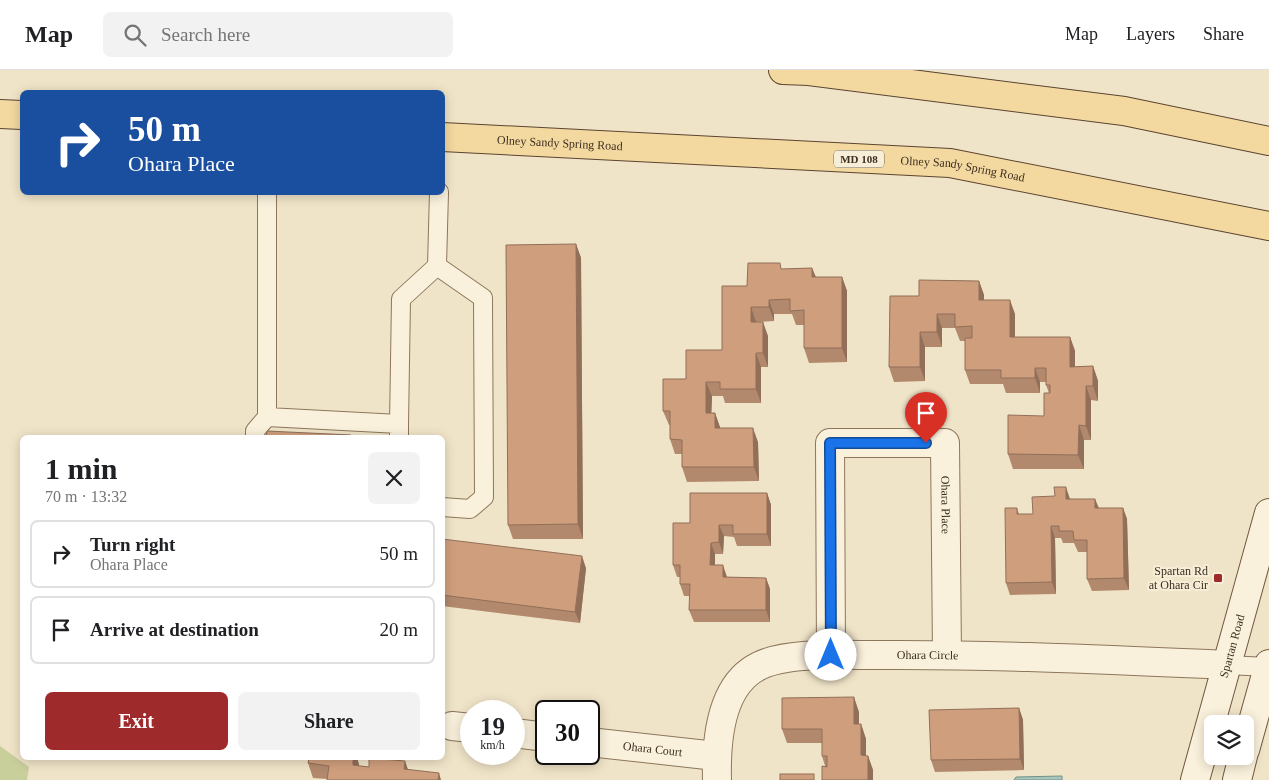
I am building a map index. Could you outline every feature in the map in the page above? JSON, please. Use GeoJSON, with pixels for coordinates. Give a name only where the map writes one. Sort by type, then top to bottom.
{"type":"FeatureCollection","features":[{"type":"Feature","properties":{"kind":"main road"},"geometry":{"type":"LineString","coordinates":[[782,70],[809,71],[1124,111],[1269,141]]}},
{"type":"Feature","properties":{"kind":"main road"},"geometry":{"type":"LineString","coordinates":[[0,114],[20,116]]}},
{"type":"Feature","properties":{"kind":"main road","name":"Olney Sandy Spring Road"},"geometry":{"type":"LineString","coordinates":[[445,137],[950,164],[1269,226]]}},
{"type":"Feature","properties":{"kind":"street","name":"Ohara Place"},"geometry":{"type":"LineString","coordinates":[[831,655],[830,443],[945,443],[947,655]]}},
{"type":"Feature","properties":{"kind":"street","name":"Spartan Road"},"geometry":{"type":"LineString","coordinates":[[1195,780],[1269,513]]}},
{"type":"Feature","properties":{"kind":"street","name":"Ohara Circle"},"geometry":{"type":"LineString","coordinates":[[716,768],[726,703],[740,680],[759,665],[789,658],[831,655],[947,655],[1226,665]]}},
{"type":"Feature","properties":{"kind":"street"},"geometry":{"type":"LineString","coordinates":[[1254,718],[1269,666]]}},
{"type":"Feature","properties":{"kind":"street","name":"Ohara Court"},"geometry":{"type":"LineString","coordinates":[[600,744],[716,768]]}},
{"type":"Feature","properties":{"kind":"street"},"geometry":{"type":"LineString","coordinates":[[1237,780],[1241,765]]}},
{"type":"Feature","properties":{"kind":"lane"},"geometry":{"type":"LineString","coordinates":[[255,435],[255,431],[267,417],[267,195]]}},
{"type":"Feature","properties":{"kind":"lane"},"geometry":{"type":"LineString","coordinates":[[267,417],[399,431],[401,299],[437,266],[439,195]]}},
{"type":"Feature","properties":{"kind":"lane"},"geometry":{"type":"LineString","coordinates":[[437,266],[483,298],[484,497],[470,509],[445,507]]}},
{"type":"Feature","properties":{"kind":"lane"},"geometry":{"type":"LineString","coordinates":[[1226,665],[1269,666]]}},
{"type":"Feature","properties":{"kind":"green space"},"geometry":{"type":"Polygon","coordinates":[[[0,746],[29,767],[27,780],[0,780],[0,746]]]}},
{"type":"Feature","properties":{"kind":"water"},"geometry":{"type":"Polygon","coordinates":[[[1062,776],[1062,780],[1014,780],[1016,777],[1062,776]]]}},
{"type":"Feature","properties":{"kind":"building"},"geometry":{"type":"Polygon","coordinates":[[[576,244],[578,524],[508,525],[506,245],[576,244]]]}},
{"type":"Feature","properties":{"kind":"building"},"geometry":{"type":"Polygon","coordinates":[[[748,263],[780,263],[781,269],[812,268],[812,277],[842,277],[842,348],[804,348],[804,310],[790,311],[790,299],[769,300],[769,307],[751,307],[751,322],[763,322],[763,353],[756,353],[756,389],[720,389],[720,382],[706,382],[706,413],[715,413],[715,428],[753,428],[754,467],[682,467],[682,440],[670,439],[670,411],[663,411],[663,379],[686,379],[686,350],[722,350],[722,286],[747,286],[748,263]]]}},
{"type":"Feature","properties":{"kind":"building"},"geometry":{"type":"Polygon","coordinates":[[[919,280],[979,281],[979,300],[1010,300],[1010,337],[1070,337],[1070,367],[1093,366],[1093,386],[1086,386],[1086,426],[1079,425],[1078,455],[1008,454],[1008,415],[1044,416],[1044,393],[1050,393],[1050,385],[1046,385],[1046,368],[1035,368],[1035,378],[1001,378],[1001,370],[965,370],[965,338],[972,338],[972,326],[955,327],[955,314],[937,314],[937,332],[920,332],[920,367],[889,367],[890,296],[919,296],[919,280]]]}},
{"type":"Feature","properties":{"kind":"building"},"geometry":{"type":"Polygon","coordinates":[[[267,431],[351,435],[266,435],[267,431]]]}},
{"type":"Feature","properties":{"kind":"building"},"geometry":{"type":"Polygon","coordinates":[[[1054,487],[1066,487],[1066,499],[1095,499],[1095,508],[1123,508],[1124,578],[1087,579],[1087,540],[1074,540],[1073,531],[1059,531],[1059,526],[1051,526],[1052,582],[1006,583],[1005,508],[1017,508],[1017,514],[1033,514],[1032,497],[1055,496],[1054,487]]]}},
{"type":"Feature","properties":{"kind":"building"},"geometry":{"type":"Polygon","coordinates":[[[690,493],[767,493],[767,534],[733,534],[733,525],[719,525],[719,542],[711,543],[710,565],[723,565],[723,577],[766,578],[766,610],[689,610],[690,584],[680,584],[680,565],[673,565],[673,523],[690,523],[690,493]]]}},
{"type":"Feature","properties":{"kind":"building"},"geometry":{"type":"Polygon","coordinates":[[[445,539],[582,556],[575,612],[445,595],[445,539]]]}},
{"type":"Feature","properties":{"kind":"building"},"geometry":{"type":"Polygon","coordinates":[[[854,697],[854,724],[861,724],[861,755],[868,756],[868,780],[822,780],[822,766],[827,767],[827,756],[822,756],[822,729],[782,729],[782,698],[854,697]]]}},
{"type":"Feature","properties":{"kind":"building"},"geometry":{"type":"Polygon","coordinates":[[[1019,708],[1020,759],[931,760],[929,710],[1019,708]]]}},
{"type":"Feature","properties":{"kind":"building"},"geometry":{"type":"Polygon","coordinates":[[[309,760],[353,760],[353,765],[369,767],[369,760],[393,760],[405,761],[404,769],[439,773],[438,780],[327,780],[329,766],[308,763],[309,760]]]}},
{"type":"Feature","properties":{"kind":"building"},"geometry":{"type":"Polygon","coordinates":[[[780,774],[814,774],[814,780],[780,780],[780,774]]]}},
{"type":"Feature","properties":{"kind":"place","name":"Spartan Rd at Ohara Cir"},"geometry":{"type":"Point","coordinates":[1218,578]}},
{"type":"Feature","properties":{"kind":"route"},"geometry":{"type":"LineString","coordinates":[[831,655],[830,443],[926,443]]}}]}
